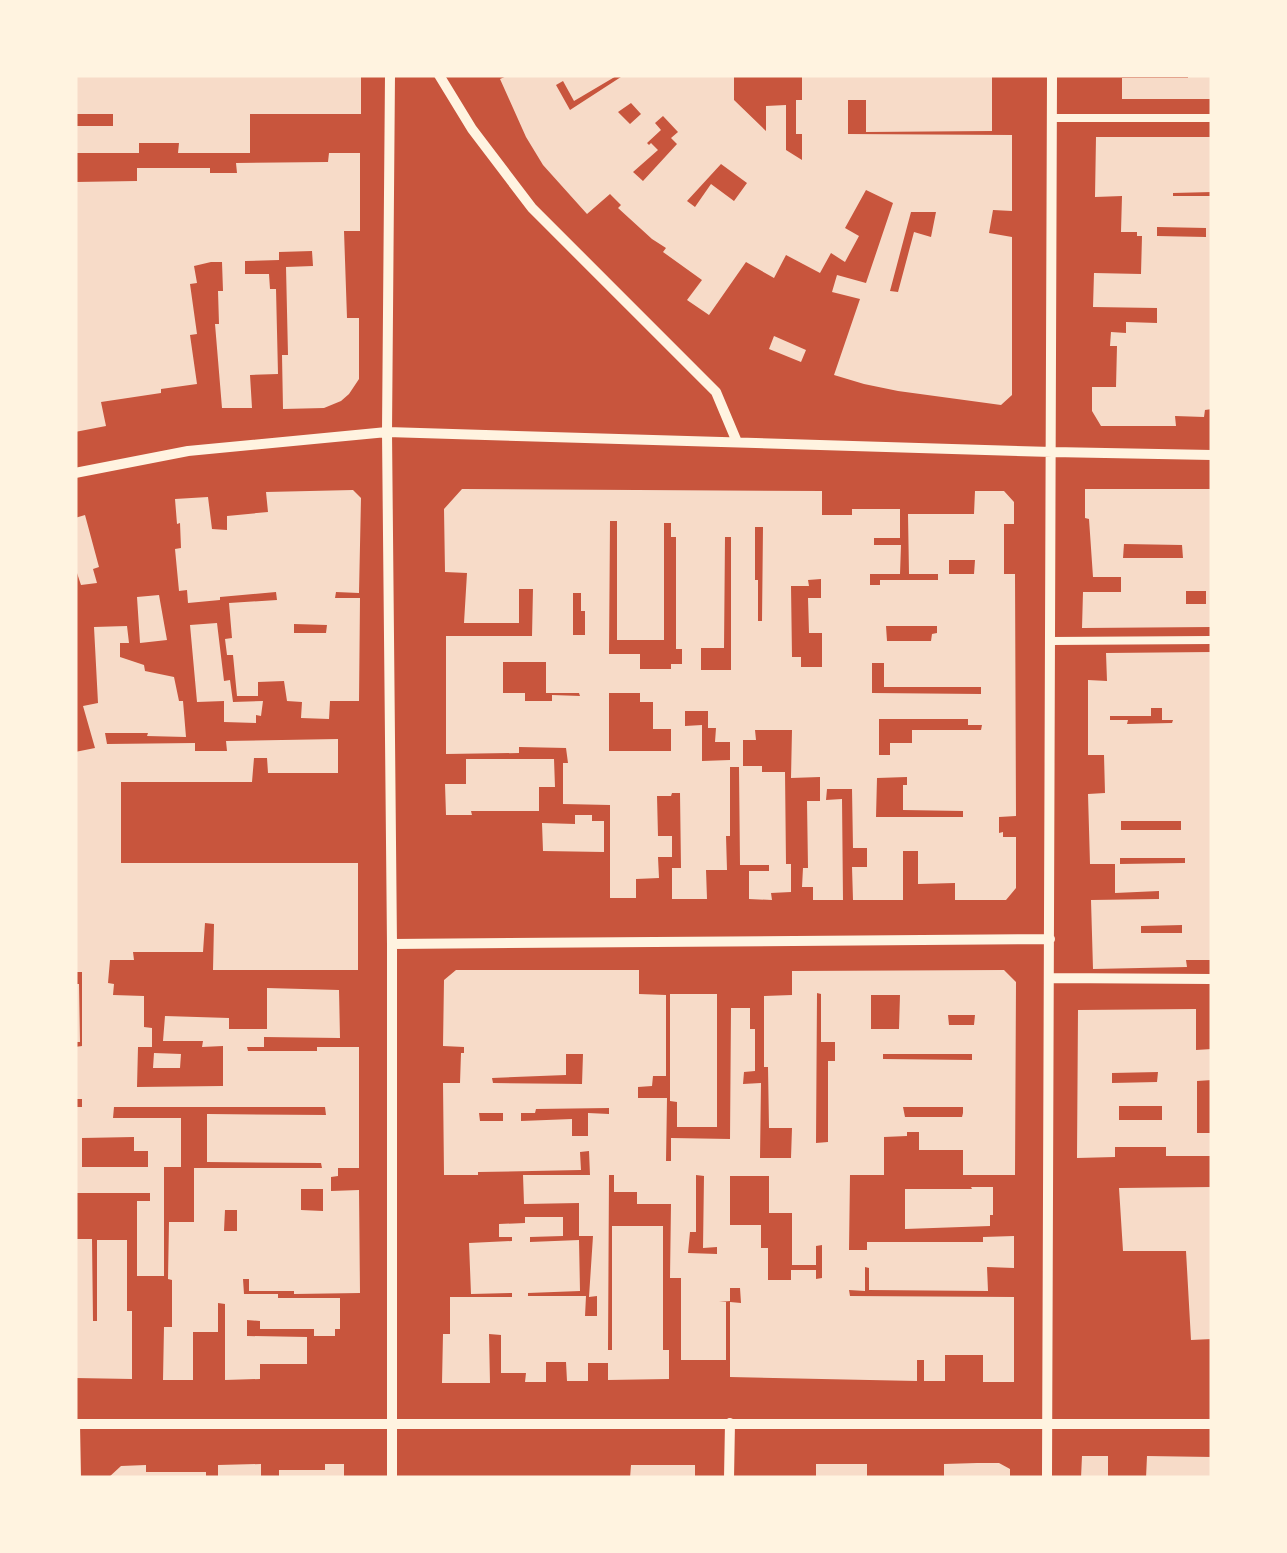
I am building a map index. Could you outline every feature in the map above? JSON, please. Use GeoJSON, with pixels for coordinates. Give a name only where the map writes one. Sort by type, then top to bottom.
{"type":"FeatureCollection","features":[{"type":"Feature","properties":{"kind":"street"},"geometry":{"type":"LineString","coordinates":[[390,75],[387,432],[392,1478]]}},
{"type":"Feature","properties":{"kind":"street"},"geometry":{"type":"LineString","coordinates":[[439,75],[472,130],[532,208],[716,392],[737,442]]}},
{"type":"Feature","properties":{"kind":"street"},"geometry":{"type":"LineString","coordinates":[[1047,1478],[1052,75]]}},
{"type":"Feature","properties":{"kind":"street"},"geometry":{"type":"LineString","coordinates":[[75,473],[188,451],[387,432],[1212,454]]}},
{"type":"Feature","properties":{"kind":"street"},"geometry":{"type":"LineString","coordinates":[[392,944],[1050,939]]}},
{"type":"Feature","properties":{"kind":"street"},"geometry":{"type":"LineString","coordinates":[[1050,978],[1212,979]]}},
{"type":"Feature","properties":{"kind":"street"},"geometry":{"type":"LineString","coordinates":[[729,1478],[730,1423]]}},
{"type":"Feature","properties":{"kind":"street"},"geometry":{"type":"LineString","coordinates":[[76,1478],[75,1424],[1212,1424]]}},
{"type":"Feature","properties":{"kind":"lane"},"geometry":{"type":"LineString","coordinates":[[1053,118],[1212,118]]}},
{"type":"Feature","properties":{"kind":"lane"},"geometry":{"type":"LineString","coordinates":[[1050,642],[1212,640]]}},
{"type":"Feature","properties":{"kind":"building"},"geometry":{"type":"Polygon","coordinates":[[[75,75],[358,75],[361,114],[250,114],[250,153],[178,153],[179,143],[139,143],[139,153],[75,153],[75,126],[113,126],[113,114],[75,114],[75,75]]]}},
{"type":"Feature","properties":{"kind":"building"},"geometry":{"type":"Polygon","coordinates":[[[509,75],[618,75],[574,101],[563,81],[556,85],[570,110],[624,75],[734,75],[734,100],[766,131],[766,106],[786,105],[786,150],[802,160],[802,134],[796,134],[796,100],[802,100],[802,75],[992,75],[992,131],[866,132],[866,100],[848,100],[848,134],[1012,135],[1012,211],[993,210],[989,233],[1012,237],[1012,395],[1001,405],[898,391],[834,375],[860,299],[832,292],[837,275],[866,283],[893,203],[866,190],[845,228],[859,236],[845,262],[831,253],[820,273],[786,255],[774,278],[746,262],[709,315],[687,300],[702,280],[663,252],[666,248],[618,208],[621,205],[610,194],[587,214],[543,165],[500,79],[509,75]],[[631,103],[618,112],[630,124],[641,114],[631,103]],[[663,116],[655,123],[661,130],[647,143],[658,150],[633,172],[643,181],[677,144],[671,138],[678,132],[663,116]],[[721,164],[687,201],[695,207],[711,184],[734,201],[747,183],[721,164]],[[911,212],[890,291],[898,292],[914,232],[931,237],[936,212],[911,212]]]}},
{"type":"Feature","properties":{"kind":"building"},"geometry":{"type":"Polygon","coordinates":[[[1212,75],[1212,99],[1122,99],[1122,78],[1212,75]]]}},
{"type":"Feature","properties":{"kind":"building"},"geometry":{"type":"Polygon","coordinates":[[[1096,137],[1212,137],[1212,192],[1173,193],[1212,196],[1212,409],[1205,410],[1204,417],[1175,416],[1176,426],[1101,426],[1092,411],[1092,387],[1116,387],[1117,346],[1110,346],[1111,332],[1126,333],[1126,322],[1157,323],[1157,308],[1093,307],[1094,273],[1141,274],[1142,236],[1121,232],[1122,196],[1095,197],[1096,137]],[[1157,227],[1157,236],[1206,237],[1206,228],[1157,227]]]}},
{"type":"Feature","properties":{"kind":"building"},"geometry":{"type":"Polygon","coordinates":[[[329,153],[360,153],[360,231],[344,231],[347,318],[359,318],[359,379],[349,394],[324,408],[283,409],[282,355],[288,355],[286,267],[313,266],[312,251],[279,252],[279,260],[245,261],[245,274],[269,274],[270,289],[276,289],[278,374],[250,375],[252,408],[222,408],[215,324],[219,324],[218,291],[223,291],[222,262],[211,262],[194,266],[197,283],[190,284],[197,334],[190,335],[197,384],[101,402],[106,426],[75,432],[75,182],[137,181],[137,168],[210,168],[210,173],[237,173],[236,163],[328,162],[329,153]]]}},
{"type":"Feature","properties":{"kind":"building"},"geometry":{"type":"Polygon","coordinates":[[[774,336],[806,350],[801,362],[769,349],[774,336]]]}},
{"type":"Feature","properties":{"kind":"building"},"geometry":{"type":"Polygon","coordinates":[[[462,489],[822,491],[822,515],[852,515],[852,509],[900,509],[900,538],[874,538],[874,545],[901,545],[900,574],[870,574],[870,585],[880,585],[880,580],[938,580],[938,574],[909,574],[908,514],[974,514],[975,491],[1004,491],[1014,502],[1014,524],[1004,524],[1004,574],[1015,574],[1016,816],[999,817],[999,833],[1016,837],[1016,888],[1006,900],[955,900],[955,883],[918,884],[918,851],[903,851],[903,900],[853,900],[852,867],[867,867],[867,848],[853,848],[852,789],[827,789],[826,800],[842,799],[843,900],[813,900],[813,887],[802,887],[803,868],[808,868],[807,801],[820,801],[820,777],[791,778],[792,730],[755,730],[756,740],[743,740],[743,766],[762,766],[762,772],[785,772],[786,864],[791,864],[791,892],[771,893],[772,900],[749,899],[749,871],[769,871],[769,865],[740,865],[739,767],[730,767],[727,870],[706,870],[707,899],[672,899],[672,868],[681,868],[680,793],[657,796],[658,836],[672,836],[672,857],[658,857],[659,878],[636,879],[636,898],[610,898],[610,805],[563,804],[566,748],[519,747],[519,753],[446,754],[446,636],[532,636],[533,589],[519,589],[519,623],[464,623],[467,573],[445,572],[444,509],[462,489]],[[610,521],[609,654],[640,654],[640,669],[671,669],[671,664],[682,664],[682,649],[676,649],[676,537],[671,537],[671,523],[664,523],[664,640],[617,640],[617,521],[610,521]],[[755,527],[758,621],[762,621],[763,527],[755,527]],[[725,537],[724,648],[701,648],[701,670],[731,670],[731,537],[725,537]],[[949,560],[949,574],[974,574],[975,560],[949,560]],[[821,579],[808,580],[809,586],[791,586],[792,657],[801,657],[801,667],[822,667],[822,633],[809,633],[808,598],[821,598],[821,579]],[[573,593],[573,635],[585,635],[581,593],[573,593]],[[886,626],[887,641],[931,641],[932,634],[937,633],[937,626],[886,626]],[[503,662],[503,693],[525,693],[525,701],[552,701],[552,695],[580,696],[546,693],[546,662],[503,662]],[[872,663],[872,693],[981,694],[981,687],[884,687],[884,663],[872,663]],[[609,693],[609,751],[671,751],[671,729],[653,729],[653,702],[640,702],[640,693],[609,693]],[[685,711],[685,726],[702,725],[702,761],[730,760],[730,742],[715,742],[716,728],[708,728],[708,711],[685,711]],[[879,719],[879,755],[890,755],[890,743],[912,743],[912,730],[981,730],[982,725],[968,725],[968,719],[879,719]],[[907,777],[877,778],[876,817],[963,817],[963,811],[903,810],[903,785],[907,785],[907,777]]]}},
{"type":"Feature","properties":{"kind":"building"},"geometry":{"type":"Polygon","coordinates":[[[1085,489],[1212,489],[1212,627],[1082,628],[1083,592],[1121,592],[1121,577],[1093,577],[1089,519],[1085,518],[1085,489]],[[1124,544],[1123,558],[1183,558],[1182,545],[1124,544]],[[1186,591],[1186,604],[1206,604],[1206,591],[1186,591]]]}},
{"type":"Feature","properties":{"kind":"building"},"geometry":{"type":"Polygon","coordinates":[[[353,490],[361,498],[359,593],[336,592],[335,598],[360,598],[359,701],[330,701],[329,719],[301,718],[302,702],[287,701],[284,681],[258,682],[258,696],[237,696],[233,655],[227,655],[225,639],[232,638],[229,603],[277,600],[276,592],[188,603],[187,590],[179,591],[175,549],[181,548],[180,523],[177,524],[175,499],[208,497],[212,529],[227,530],[227,516],[268,512],[266,492],[353,490]],[[294,624],[294,633],[326,633],[327,625],[294,624]]]}},
{"type":"Feature","properties":{"kind":"building"},"geometry":{"type":"Polygon","coordinates":[[[85,515],[99,567],[93,569],[97,583],[81,585],[75,567],[75,518],[85,515]]]}},
{"type":"Feature","properties":{"kind":"building"},"geometry":{"type":"Polygon","coordinates":[[[159,595],[167,640],[140,643],[137,597],[159,595]]]}},
{"type":"Feature","properties":{"kind":"building"},"geometry":{"type":"Polygon","coordinates":[[[217,623],[224,681],[230,680],[233,702],[263,701],[256,723],[224,722],[224,701],[197,702],[190,625],[217,623]]]}},
{"type":"Feature","properties":{"kind":"building"},"geometry":{"type":"Polygon","coordinates":[[[127,626],[129,643],[120,643],[120,657],[144,665],[145,671],[174,677],[179,701],[183,701],[186,737],[105,733],[107,744],[195,743],[195,751],[227,751],[226,741],[338,739],[338,773],[268,773],[267,758],[254,758],[252,782],[121,782],[121,863],[358,863],[358,970],[213,970],[214,924],[205,923],[203,952],[133,952],[134,960],[110,960],[108,983],[114,984],[113,995],[144,996],[144,1027],[152,1028],[152,1047],[138,1047],[137,1087],[223,1086],[223,1046],[202,1047],[203,1041],[163,1041],[165,1016],[229,1018],[229,1029],[267,1029],[267,988],[339,990],[340,1038],[264,1037],[264,1047],[247,1047],[248,1051],[317,1051],[317,1047],[359,1047],[359,1168],[338,1168],[338,1176],[331,1177],[331,1191],[359,1190],[360,1293],[249,1291],[249,1279],[243,1279],[244,1294],[340,1298],[340,1329],[335,1329],[335,1336],[314,1336],[314,1329],[260,1329],[260,1321],[247,1320],[247,1336],[307,1337],[307,1364],[260,1364],[260,1379],[225,1380],[225,1304],[218,1303],[218,1332],[193,1332],[193,1380],[163,1380],[164,1327],[172,1327],[169,1222],[194,1222],[194,1168],[322,1168],[321,1163],[207,1162],[207,1114],[326,1115],[325,1107],[114,1107],[113,1118],[181,1118],[181,1167],[164,1167],[164,1276],[137,1276],[137,1201],[150,1201],[150,1193],[75,1193],[75,1107],[82,1107],[82,1099],[75,1099],[75,1047],[82,1046],[82,972],[75,972],[75,752],[95,748],[83,706],[98,703],[94,627],[127,626]],[[134,1137],[82,1138],[82,1167],[148,1167],[148,1151],[134,1151],[134,1137]],[[301,1189],[301,1210],[323,1211],[323,1189],[301,1189]],[[225,1210],[224,1231],[237,1231],[237,1210],[225,1210]]]}},
{"type":"Feature","properties":{"kind":"building"},"geometry":{"type":"Polygon","coordinates":[[[1212,652],[1212,960],[1186,960],[1187,967],[1093,969],[1091,900],[1159,899],[1159,891],[1115,893],[1115,864],[1090,864],[1088,794],[1105,793],[1104,755],[1088,755],[1088,680],[1107,681],[1106,653],[1212,652]],[[1151,708],[1151,716],[1110,716],[1110,720],[1128,720],[1127,724],[1173,720],[1162,720],[1162,708],[1151,708]],[[1121,821],[1121,830],[1181,830],[1181,821],[1121,821]],[[1120,858],[1120,864],[1185,863],[1185,858],[1120,858]],[[1182,925],[1141,926],[1141,933],[1182,933],[1182,925]]]}},
{"type":"Feature","properties":{"kind":"building"},"geometry":{"type":"Polygon","coordinates":[[[466,759],[554,759],[555,787],[539,787],[539,811],[446,815],[445,784],[466,784],[466,759]]]}},
{"type":"Feature","properties":{"kind":"building"},"geometry":{"type":"Polygon","coordinates":[[[575,815],[592,815],[592,821],[604,821],[604,852],[543,851],[542,823],[575,824],[575,815]]]}},
{"type":"Feature","properties":{"kind":"building"},"geometry":{"type":"Polygon","coordinates":[[[456,970],[639,970],[639,994],[666,995],[666,1076],[653,1076],[652,1086],[638,1087],[638,1098],[667,1098],[666,1161],[671,1161],[671,1138],[730,1139],[731,1008],[750,1008],[750,1029],[755,1029],[755,1071],[744,1072],[743,1084],[761,1083],[760,1158],[791,1158],[792,1128],[769,1128],[764,996],[792,995],[792,971],[1004,970],[1016,982],[1015,1175],[963,1175],[963,1150],[919,1150],[919,1132],[884,1137],[884,1175],[850,1175],[849,1250],[867,1250],[867,1242],[983,1242],[983,1237],[1014,1236],[1014,1268],[987,1267],[988,1291],[869,1290],[869,1268],[865,1267],[865,1291],[849,1290],[850,1296],[1014,1297],[1014,1382],[983,1382],[983,1355],[945,1355],[945,1381],[924,1381],[924,1360],[917,1360],[917,1381],[730,1377],[730,1302],[741,1303],[740,1288],[730,1288],[730,1301],[719,1302],[726,1302],[726,1360],[681,1360],[681,1278],[670,1278],[671,1204],[637,1204],[637,1192],[614,1192],[614,1175],[609,1175],[608,1350],[612,1350],[612,1226],[663,1226],[663,1350],[669,1350],[669,1379],[608,1380],[608,1363],[588,1363],[588,1381],[567,1381],[566,1362],[546,1362],[546,1382],[525,1382],[526,1373],[501,1373],[501,1335],[489,1334],[490,1383],[442,1383],[443,1334],[450,1334],[450,1297],[512,1297],[512,1293],[471,1294],[469,1243],[512,1241],[512,1237],[499,1237],[499,1224],[525,1223],[525,1217],[563,1217],[563,1236],[530,1237],[530,1242],[579,1240],[580,1291],[528,1296],[586,1296],[585,1316],[597,1316],[597,1296],[589,1297],[593,1236],[579,1236],[579,1203],[524,1204],[523,1175],[590,1175],[589,1151],[580,1152],[581,1170],[444,1175],[443,1083],[460,1083],[464,1047],[443,1046],[444,980],[456,970]],[[817,993],[816,1143],[828,1142],[828,1061],[835,1061],[835,1042],[821,1042],[821,994],[817,993]],[[871,995],[871,1029],[899,1029],[900,995],[871,995]],[[948,1015],[949,1025],[974,1025],[975,1015],[948,1015]],[[566,1054],[566,1075],[492,1078],[493,1083],[582,1084],[583,1054],[566,1054]],[[883,1054],[883,1059],[972,1060],[972,1054],[883,1054]],[[903,1107],[905,1117],[962,1117],[963,1107],[903,1107]],[[609,1108],[536,1109],[535,1113],[521,1113],[521,1121],[572,1119],[572,1136],[588,1136],[588,1113],[609,1114],[609,1108]],[[479,1113],[480,1121],[503,1121],[503,1113],[479,1113]],[[696,1175],[696,1232],[690,1232],[688,1253],[717,1254],[717,1247],[703,1248],[704,1176],[696,1175]],[[730,1176],[730,1225],[761,1225],[761,1248],[768,1248],[768,1280],[791,1280],[791,1270],[816,1270],[816,1279],[822,1278],[822,1245],[816,1246],[816,1265],[792,1265],[792,1213],[769,1213],[769,1176],[730,1176]]]}},
{"type":"Feature","properties":{"kind":"building"},"geometry":{"type":"Polygon","coordinates":[[[75,984],[79,984],[80,1042],[75,1042],[75,984]]]}},
{"type":"Feature","properties":{"kind":"building"},"geometry":{"type":"Polygon","coordinates":[[[670,994],[717,994],[717,1127],[677,1127],[677,1102],[670,1101],[670,994]]]}},
{"type":"Feature","properties":{"kind":"building"},"geometry":{"type":"Polygon","coordinates":[[[1196,1009],[1196,1050],[1212,1049],[1212,1080],[1197,1081],[1197,1133],[1212,1133],[1212,1156],[1166,1156],[1166,1147],[1115,1147],[1115,1157],[1077,1158],[1078,1010],[1196,1009]],[[1158,1072],[1112,1073],[1112,1083],[1157,1082],[1158,1072]],[[1119,1106],[1119,1120],[1162,1120],[1162,1106],[1119,1106]]]}},
{"type":"Feature","properties":{"kind":"building"},"geometry":{"type":"Polygon","coordinates":[[[154,1053],[181,1054],[180,1068],[153,1068],[154,1053]]]}},
{"type":"Feature","properties":{"kind":"building"},"geometry":{"type":"Polygon","coordinates":[[[993,1187],[990,1226],[905,1229],[905,1189],[993,1187]]]}},
{"type":"Feature","properties":{"kind":"building"},"geometry":{"type":"Polygon","coordinates":[[[1212,1187],[1212,1339],[1191,1340],[1186,1251],[1123,1251],[1119,1188],[1212,1187]]]}},
{"type":"Feature","properties":{"kind":"building"},"geometry":{"type":"Polygon","coordinates":[[[75,1239],[92,1239],[93,1321],[97,1321],[97,1240],[127,1240],[132,1379],[75,1378],[75,1239]]]}},
{"type":"Feature","properties":{"kind":"building"},"geometry":{"type":"Polygon","coordinates":[[[1082,1456],[1108,1456],[1108,1478],[1081,1478],[1082,1456]]]}},
{"type":"Feature","properties":{"kind":"building"},"geometry":{"type":"Polygon","coordinates":[[[1147,1456],[1212,1457],[1212,1478],[1146,1478],[1147,1456]]]}},
{"type":"Feature","properties":{"kind":"building"},"geometry":{"type":"Polygon","coordinates":[[[999,1463],[1010,1469],[1010,1478],[944,1478],[944,1464],[999,1463]]]}},
{"type":"Feature","properties":{"kind":"building"},"geometry":{"type":"Polygon","coordinates":[[[261,1464],[261,1478],[218,1478],[218,1465],[261,1464]]]}},
{"type":"Feature","properties":{"kind":"building"},"geometry":{"type":"Polygon","coordinates":[[[325,1464],[344,1464],[344,1478],[279,1478],[279,1470],[325,1470],[325,1464]]]}},
{"type":"Feature","properties":{"kind":"building"},"geometry":{"type":"Polygon","coordinates":[[[816,1464],[867,1464],[867,1478],[816,1478],[816,1464]]]}},
{"type":"Feature","properties":{"kind":"building"},"geometry":{"type":"Polygon","coordinates":[[[146,1465],[146,1472],[206,1472],[206,1478],[108,1478],[121,1466],[146,1465]]]}},
{"type":"Feature","properties":{"kind":"building"},"geometry":{"type":"Polygon","coordinates":[[[631,1465],[695,1465],[695,1478],[630,1478],[631,1465]]]}}]}
